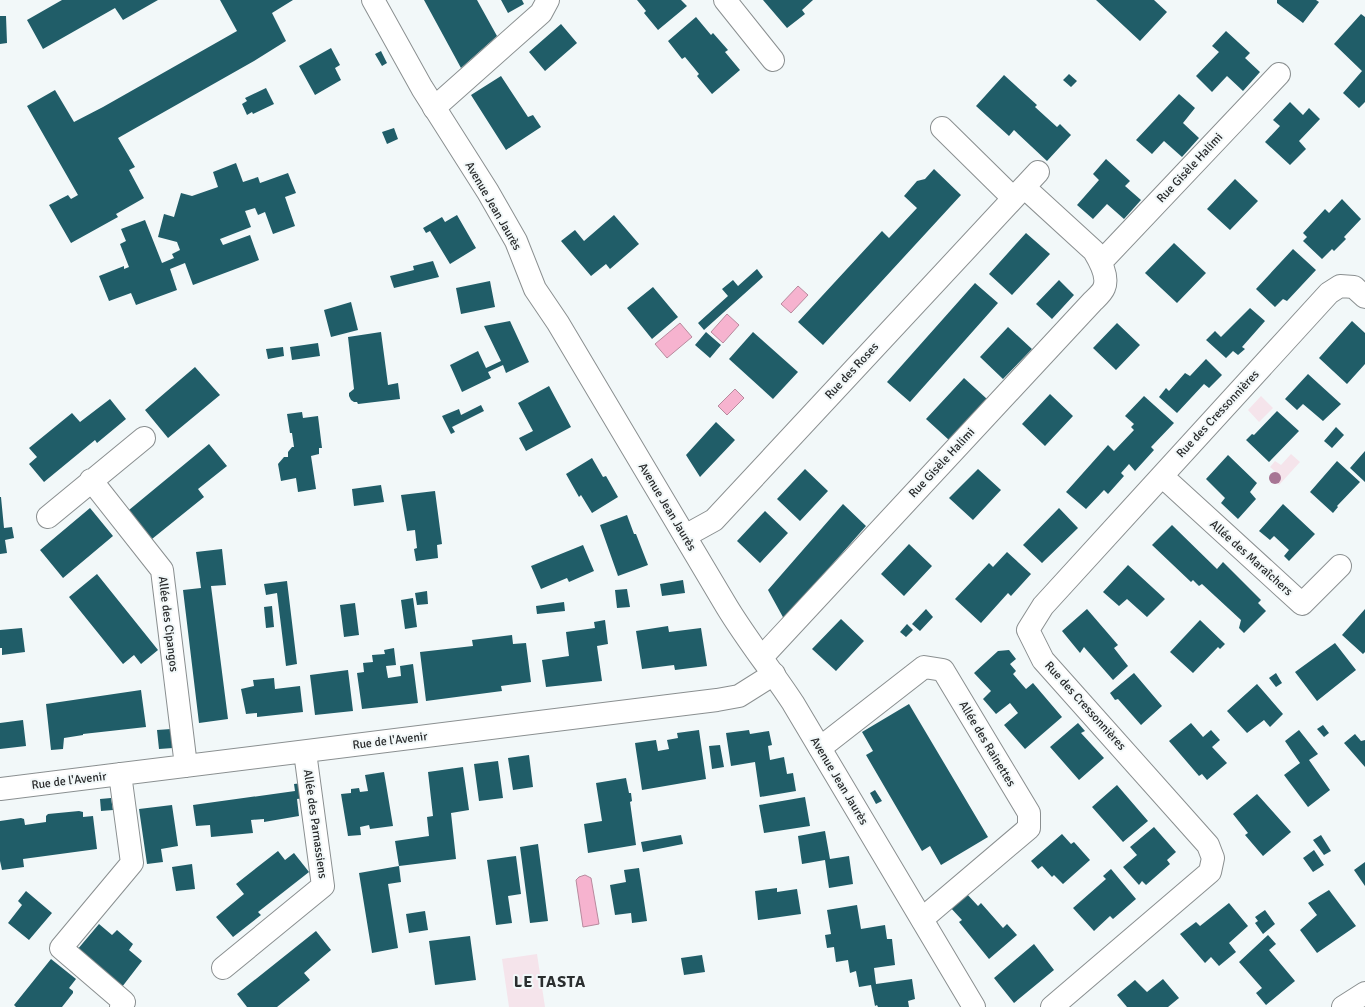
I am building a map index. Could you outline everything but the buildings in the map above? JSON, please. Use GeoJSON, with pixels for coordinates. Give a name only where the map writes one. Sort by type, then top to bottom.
{"type":"FeatureCollection","features":[{"type":"Feature","properties":{"kind":"street","name":"Avenue Jean Jaurès"},"geometry":{"type":"LineString","coordinates":[[373,0],[404,58],[488,192],[516,242],[534,289],[558,323],[726,607],[793,703],[974,1007]]}},
{"type":"Feature","properties":{"kind":"street"},"geometry":{"type":"LineString","coordinates":[[434,108],[541,13],[548,0]]}},
{"type":"Feature","properties":{"kind":"street"},"geometry":{"type":"LineString","coordinates":[[725,0],[773,60]]}},
{"type":"Feature","properties":{"kind":"street","name":"Rue Gisèle Halimi"},"geometry":{"type":"LineString","coordinates":[[1101,262],[1279,74]]}},
{"type":"Feature","properties":{"kind":"street"},"geometry":{"type":"LineString","coordinates":[[942,128],[1025,186]]}},
{"type":"Feature","properties":{"kind":"street","name":"Rue Gisèle Halimi"},"geometry":{"type":"LineString","coordinates":[[768,666],[1104,288],[1105,276],[1101,262],[1094,251],[1025,186]]}},
{"type":"Feature","properties":{"kind":"street","name":"Rue des Roses"},"geometry":{"type":"LineString","coordinates":[[685,536],[714,520],[1025,186]]}},
{"type":"Feature","properties":{"kind":"street","name":"Rue des Cressonnières"},"geometry":{"type":"LineString","coordinates":[[1052,1007],[1210,872],[1213,858],[1208,845],[1043,660],[1028,630],[1042,606],[1329,293],[1340,286],[1354,287],[1365,297]]}},
{"type":"Feature","properties":{"kind":"street"},"geometry":{"type":"LineString","coordinates":[[48,517],[144,438]]}},
{"type":"Feature","properties":{"kind":"street","name":"Allée des Maraîchers"},"geometry":{"type":"LineString","coordinates":[[1162,476],[1302,604],[1340,566]]}},
{"type":"Feature","properties":{"kind":"street","name":"Allée des Cipangos"},"geometry":{"type":"LineString","coordinates":[[92,480],[162,570],[186,766]]}},
{"type":"Feature","properties":{"kind":"street","name":"Rue de l'Avenir"},"geometry":{"type":"LineString","coordinates":[[0,790],[717,700],[739,696],[768,666]]}},
{"type":"Feature","properties":{"kind":"street","name":"Allée des Rainettes"},"geometry":{"type":"LineString","coordinates":[[820,748],[924,667],[943,670],[1029,812],[1029,828],[922,919]]}},
{"type":"Feature","properties":{"kind":"street","name":"Allée des Parnassiens"},"geometry":{"type":"LineString","coordinates":[[223,968],[323,886],[305,752]]}},
{"type":"Feature","properties":{"kind":"street"},"geometry":{"type":"LineString","coordinates":[[120,774],[132,863],[61,948],[124,1002],[121,1007]]}},
{"type":"Feature","properties":{"kind":"street"},"geometry":{"type":"LineString","coordinates":[[1343,1007],[1365,993]]}},
{"type":"Feature","properties":{"kind":"shaded area"},"geometry":{"type":"Polygon","coordinates":[[[798,286],[808,295],[791,313],[781,304],[798,286]]]}},
{"type":"Feature","properties":{"kind":"shaded area"},"geometry":{"type":"Polygon","coordinates":[[[727,314],[739,325],[723,343],[711,332],[727,314]]]}},
{"type":"Feature","properties":{"kind":"shaded area"},"geometry":{"type":"Polygon","coordinates":[[[680,323],[692,337],[667,358],[655,344],[680,323]]]}},
{"type":"Feature","properties":{"kind":"shaded area"},"geometry":{"type":"Polygon","coordinates":[[[735,389],[744,398],[727,415],[718,406],[735,389]]]}},
{"type":"Feature","properties":{"kind":"shaded area"},"geometry":{"type":"Polygon","coordinates":[[[1261,396],[1273,408],[1259,422],[1248,410],[1261,396]]]}},
{"type":"Feature","properties":{"kind":"shaded area"},"geometry":{"type":"Polygon","coordinates":[[[1291,454],[1300,462],[1279,485],[1272,478],[1277,473],[1270,467],[1275,461],[1281,465],[1291,454]]]}},
{"type":"Feature","properties":{"kind":"shaded area"},"geometry":{"type":"Polygon","coordinates":[[[585,875],[591,878],[599,924],[583,927],[576,880],[585,875]]]}},
{"type":"Feature","properties":{"kind":"shaded area"},"geometry":{"type":"Polygon","coordinates":[[[537,954],[545,1007],[509,1007],[502,959],[537,954]]]}},
{"type":"Feature","properties":{"kind":"district","name":"LE TASTA"},"geometry":{"type":"Point","coordinates":[550,982]}}]}
